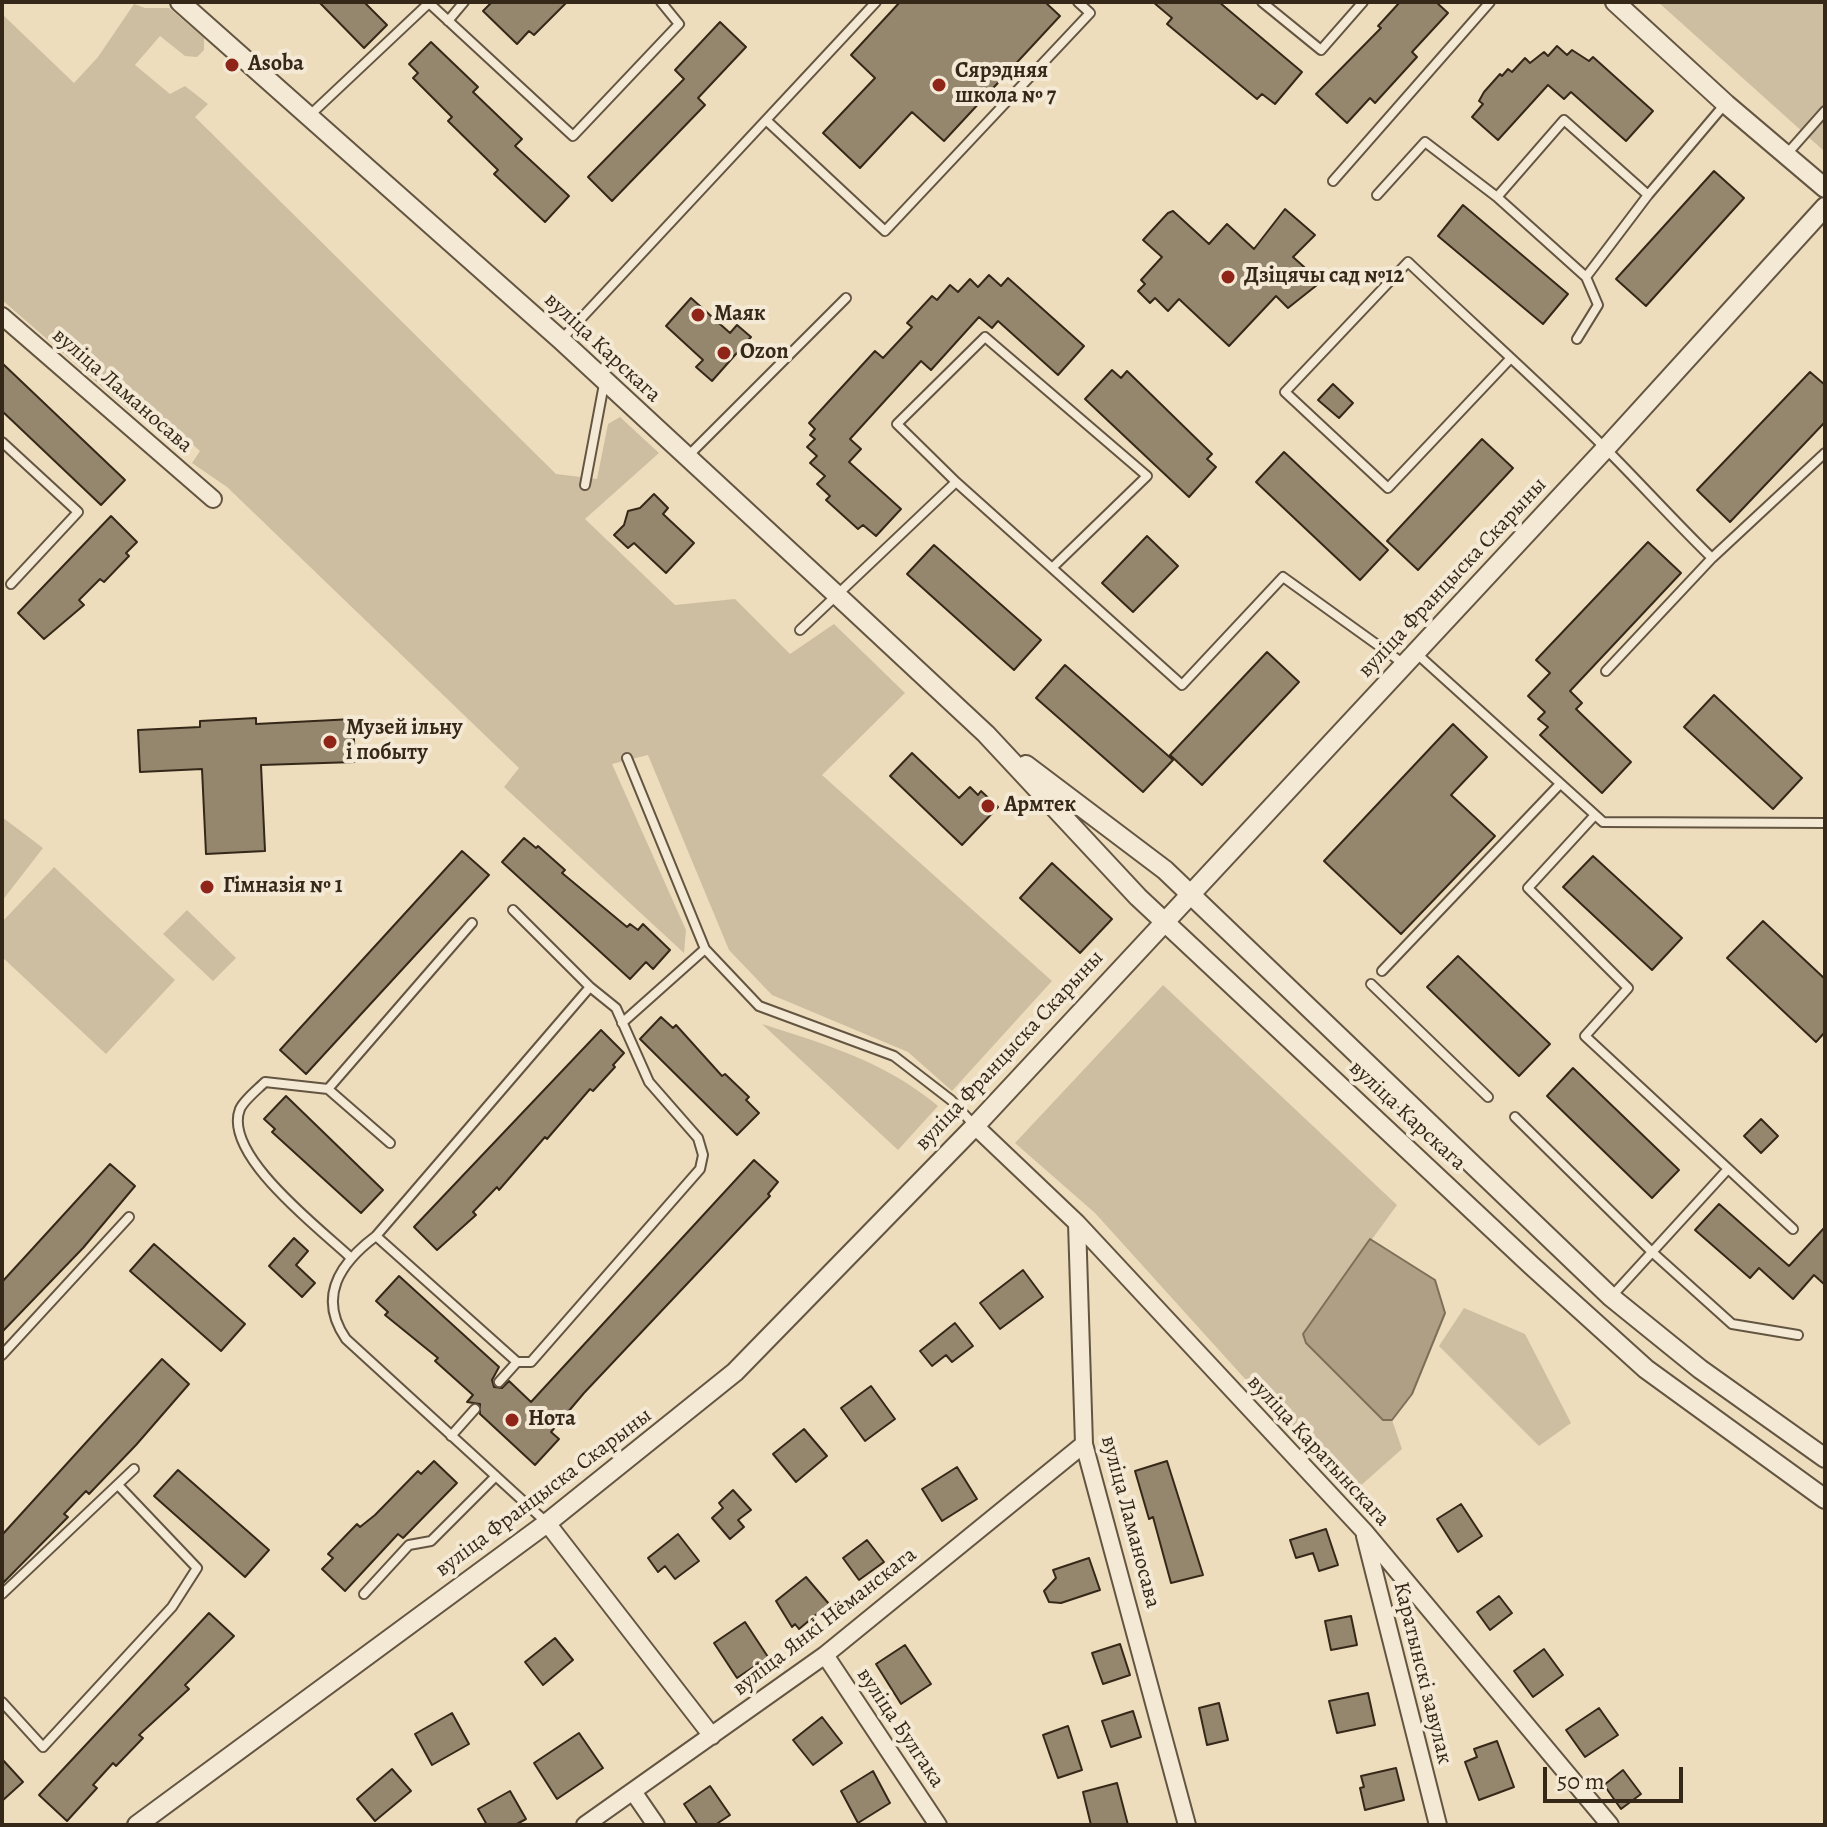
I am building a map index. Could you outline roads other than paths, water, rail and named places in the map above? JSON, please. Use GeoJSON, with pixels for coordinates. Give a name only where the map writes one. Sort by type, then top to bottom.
{"type":"FeatureCollection","features":[{"type":"Feature","properties":{"kind":"street","name":"вуліца Карскага"},"geometry":{"type":"LineString","coordinates":[[180,2],[307,118],[561,340],[604,384],[986,734],[1165,921],[1646,1369],[1825,1499]]}},
{"type":"Feature","properties":{"kind":"street"},"geometry":{"type":"LineString","coordinates":[[1615,2],[1726,104],[1825,188]]}},
{"type":"Feature","properties":{"kind":"street","name":"вуліца Францыска Скарыны"},"geometry":{"type":"LineString","coordinates":[[137,1825],[547,1523],[735,1372],[975,1126],[1606,448],[1825,207]]}},
{"type":"Feature","properties":{"kind":"street","name":"вуліца Ламаносава"},"geometry":{"type":"LineString","coordinates":[[2,316],[213,499]]}},
{"type":"Feature","properties":{"kind":"street","name":"вуліца Карскага"},"geometry":{"type":"LineString","coordinates":[[986,734],[1165,870],[1611,1297],[1700,1369],[1825,1458]]}},
{"type":"Feature","properties":{"kind":"street","name":"вуліца Каратынскага"},"geometry":{"type":"LineString","coordinates":[[975,1126],[1077,1223],[1364,1531],[1610,1825]]}},
{"type":"Feature","properties":{"kind":"street","name":"вуліца Ламаносава"},"geometry":{"type":"LineString","coordinates":[[1077,1223],[1084,1444],[1187,1825]]}},
{"type":"Feature","properties":{"kind":"street","name":"вуліца Янкі Нёманскага"},"geometry":{"type":"LineString","coordinates":[[585,1825],[825,1655],[1084,1444]]}},
{"type":"Feature","properties":{"kind":"street"},"geometry":{"type":"LineString","coordinates":[[547,1523],[712,1736]]}},
{"type":"Feature","properties":{"kind":"street","name":"Каратынскі завулак"},"geometry":{"type":"LineString","coordinates":[[1364,1531],[1438,1825]]}},
{"type":"Feature","properties":{"kind":"street","name":"вуліца Булгака"},"geometry":{"type":"LineString","coordinates":[[825,1655],[938,1825]]}},
{"type":"Feature","properties":{"kind":"street"},"geometry":{"type":"LineString","coordinates":[[634,1793],[656,1825]]}},
{"type":"Feature","properties":{"kind":"lane"},"geometry":{"type":"LineString","coordinates":[[448,21],[464,2]]}},
{"type":"Feature","properties":{"kind":"lane"},"geometry":{"type":"LineString","coordinates":[[307,118],[429,3],[573,136],[679,24],[661,2]]}},
{"type":"Feature","properties":{"kind":"lane"},"geometry":{"type":"LineString","coordinates":[[561,340],[876,2]]}},
{"type":"Feature","properties":{"kind":"lane"},"geometry":{"type":"LineString","coordinates":[[766,120],[885,231],[1090,13],[1078,2]]}},
{"type":"Feature","properties":{"kind":"lane"},"geometry":{"type":"LineString","coordinates":[[1262,2],[1321,50],[1363,2]]}},
{"type":"Feature","properties":{"kind":"lane"},"geometry":{"type":"LineString","coordinates":[[1333,181],[1490,2]]}},
{"type":"Feature","properties":{"kind":"lane"},"geometry":{"type":"LineString","coordinates":[[1586,277],[1648,195],[1726,104]]}},
{"type":"Feature","properties":{"kind":"lane"},"geometry":{"type":"LineString","coordinates":[[1786,155],[1825,111]]}},
{"type":"Feature","properties":{"kind":"lane"},"geometry":{"type":"LineString","coordinates":[[1497,197],[1564,120],[1648,195]]}},
{"type":"Feature","properties":{"kind":"lane"},"geometry":{"type":"LineString","coordinates":[[1377,195],[1425,142],[1497,197],[1586,277],[1598,305],[1577,339]]}},
{"type":"Feature","properties":{"kind":"lane"},"geometry":{"type":"LineString","coordinates":[[1510,359],[1388,488],[1285,392],[1408,262],[1606,448],[1712,558]]}},
{"type":"Feature","properties":{"kind":"lane"},"geometry":{"type":"LineString","coordinates":[[686,458],[846,298]]}},
{"type":"Feature","properties":{"kind":"lane"},"geometry":{"type":"LineString","coordinates":[[1052,568],[1147,476],[985,337],[897,424],[956,482],[1182,685],[1283,577],[1410,659],[1603,822],[1825,823]]}},
{"type":"Feature","properties":{"kind":"lane"},"geometry":{"type":"LineString","coordinates":[[585,485],[604,384]]}},
{"type":"Feature","properties":{"kind":"lane"},"geometry":{"type":"LineString","coordinates":[[2,442],[78,512],[11,584]]}},
{"type":"Feature","properties":{"kind":"lane"},"geometry":{"type":"LineString","coordinates":[[1606,671],[1712,558],[1825,453]]}},
{"type":"Feature","properties":{"kind":"lane"},"geometry":{"type":"LineString","coordinates":[[800,630],[839,597],[956,482]]}},
{"type":"Feature","properties":{"kind":"lane"},"geometry":{"type":"LineString","coordinates":[[627,758],[705,949],[759,1006],[894,1056],[951,1100],[975,1126]]}},
{"type":"Feature","properties":{"kind":"lane"},"geometry":{"type":"LineString","coordinates":[[1382,971],[1560,784]]}},
{"type":"Feature","properties":{"kind":"lane"},"geometry":{"type":"LineString","coordinates":[[1595,815],[1528,888],[1628,988],[1585,1036],[1793,1229]]}},
{"type":"Feature","properties":{"kind":"lane"},"geometry":{"type":"LineString","coordinates":[[376,1236],[517,1362],[531,1362],[700,1169],[703,1155],[698,1138],[649,1082],[616,1008],[590,987],[513,910]]}},
{"type":"Feature","properties":{"kind":"lane"},"geometry":{"type":"LineString","coordinates":[[328,1089],[472,923]]}},
{"type":"Feature","properties":{"kind":"lane"},"geometry":{"type":"LineString","coordinates":[[622,1023],[705,949]]}},
{"type":"Feature","properties":{"kind":"lane"},"geometry":{"type":"LineString","coordinates":[[1371,984],[1488,1097]]}},
{"type":"Feature","properties":{"kind":"lane"},"geometry":{"type":"LineString","coordinates":[[547,1523],[346,1339],[334,1322],[331,1301],[349,1256],[376,1236],[590,987]]}},
{"type":"Feature","properties":{"kind":"lane"},"geometry":{"type":"LineString","coordinates":[[349,1256],[252,1162],[237,1134],[240,1108],[265,1082],[328,1089],[390,1143]]}},
{"type":"Feature","properties":{"kind":"lane"},"geometry":{"type":"LineString","coordinates":[[1515,1117],[1652,1252],[1732,1324],[1798,1335]]}},
{"type":"Feature","properties":{"kind":"lane"},"geometry":{"type":"LineString","coordinates":[[1611,1297],[1728,1169]]}},
{"type":"Feature","properties":{"kind":"lane"},"geometry":{"type":"LineString","coordinates":[[2,1355],[129,1217]]}},
{"type":"Feature","properties":{"kind":"lane"},"geometry":{"type":"LineString","coordinates":[[499,1382],[517,1362]]}},
{"type":"Feature","properties":{"kind":"lane"},"geometry":{"type":"LineString","coordinates":[[451,1436],[475,1409]]}},
{"type":"Feature","properties":{"kind":"lane"},"geometry":{"type":"LineString","coordinates":[[2,1594],[134,1469]]}},
{"type":"Feature","properties":{"kind":"lane"},"geometry":{"type":"LineString","coordinates":[[364,1594],[409,1545],[431,1541],[496,1476]]}},
{"type":"Feature","properties":{"kind":"lane"},"geometry":{"type":"LineString","coordinates":[[2,1702],[43,1747],[172,1607],[197,1568],[118,1485]]}},
{"type":"Feature","properties":{"kind":"place","name":"Asoba"},"geometry":{"type":"Point","coordinates":[232,65]}},
{"type":"Feature","properties":{"kind":"place","name":"Сярэдняя школа № 7"},"geometry":{"type":"Point","coordinates":[939,85]}},
{"type":"Feature","properties":{"kind":"place","name":"Дзіцячы сад №12"},"geometry":{"type":"Point","coordinates":[1228,277]}},
{"type":"Feature","properties":{"kind":"place","name":"Маяк"},"geometry":{"type":"Point","coordinates":[698,315]}},
{"type":"Feature","properties":{"kind":"place","name":"Ozon"},"geometry":{"type":"Point","coordinates":[724,353]}},
{"type":"Feature","properties":{"kind":"place","name":"Музей ільну і побыту"},"geometry":{"type":"Point","coordinates":[330,742]}},
{"type":"Feature","properties":{"kind":"place","name":"Армтек"},"geometry":{"type":"Point","coordinates":[988,806]}},
{"type":"Feature","properties":{"kind":"place","name":"Гімназія № 1"},"geometry":{"type":"Point","coordinates":[207,887]}},
{"type":"Feature","properties":{"kind":"place","name":"Нота"},"geometry":{"type":"Point","coordinates":[512,1420]}}]}
